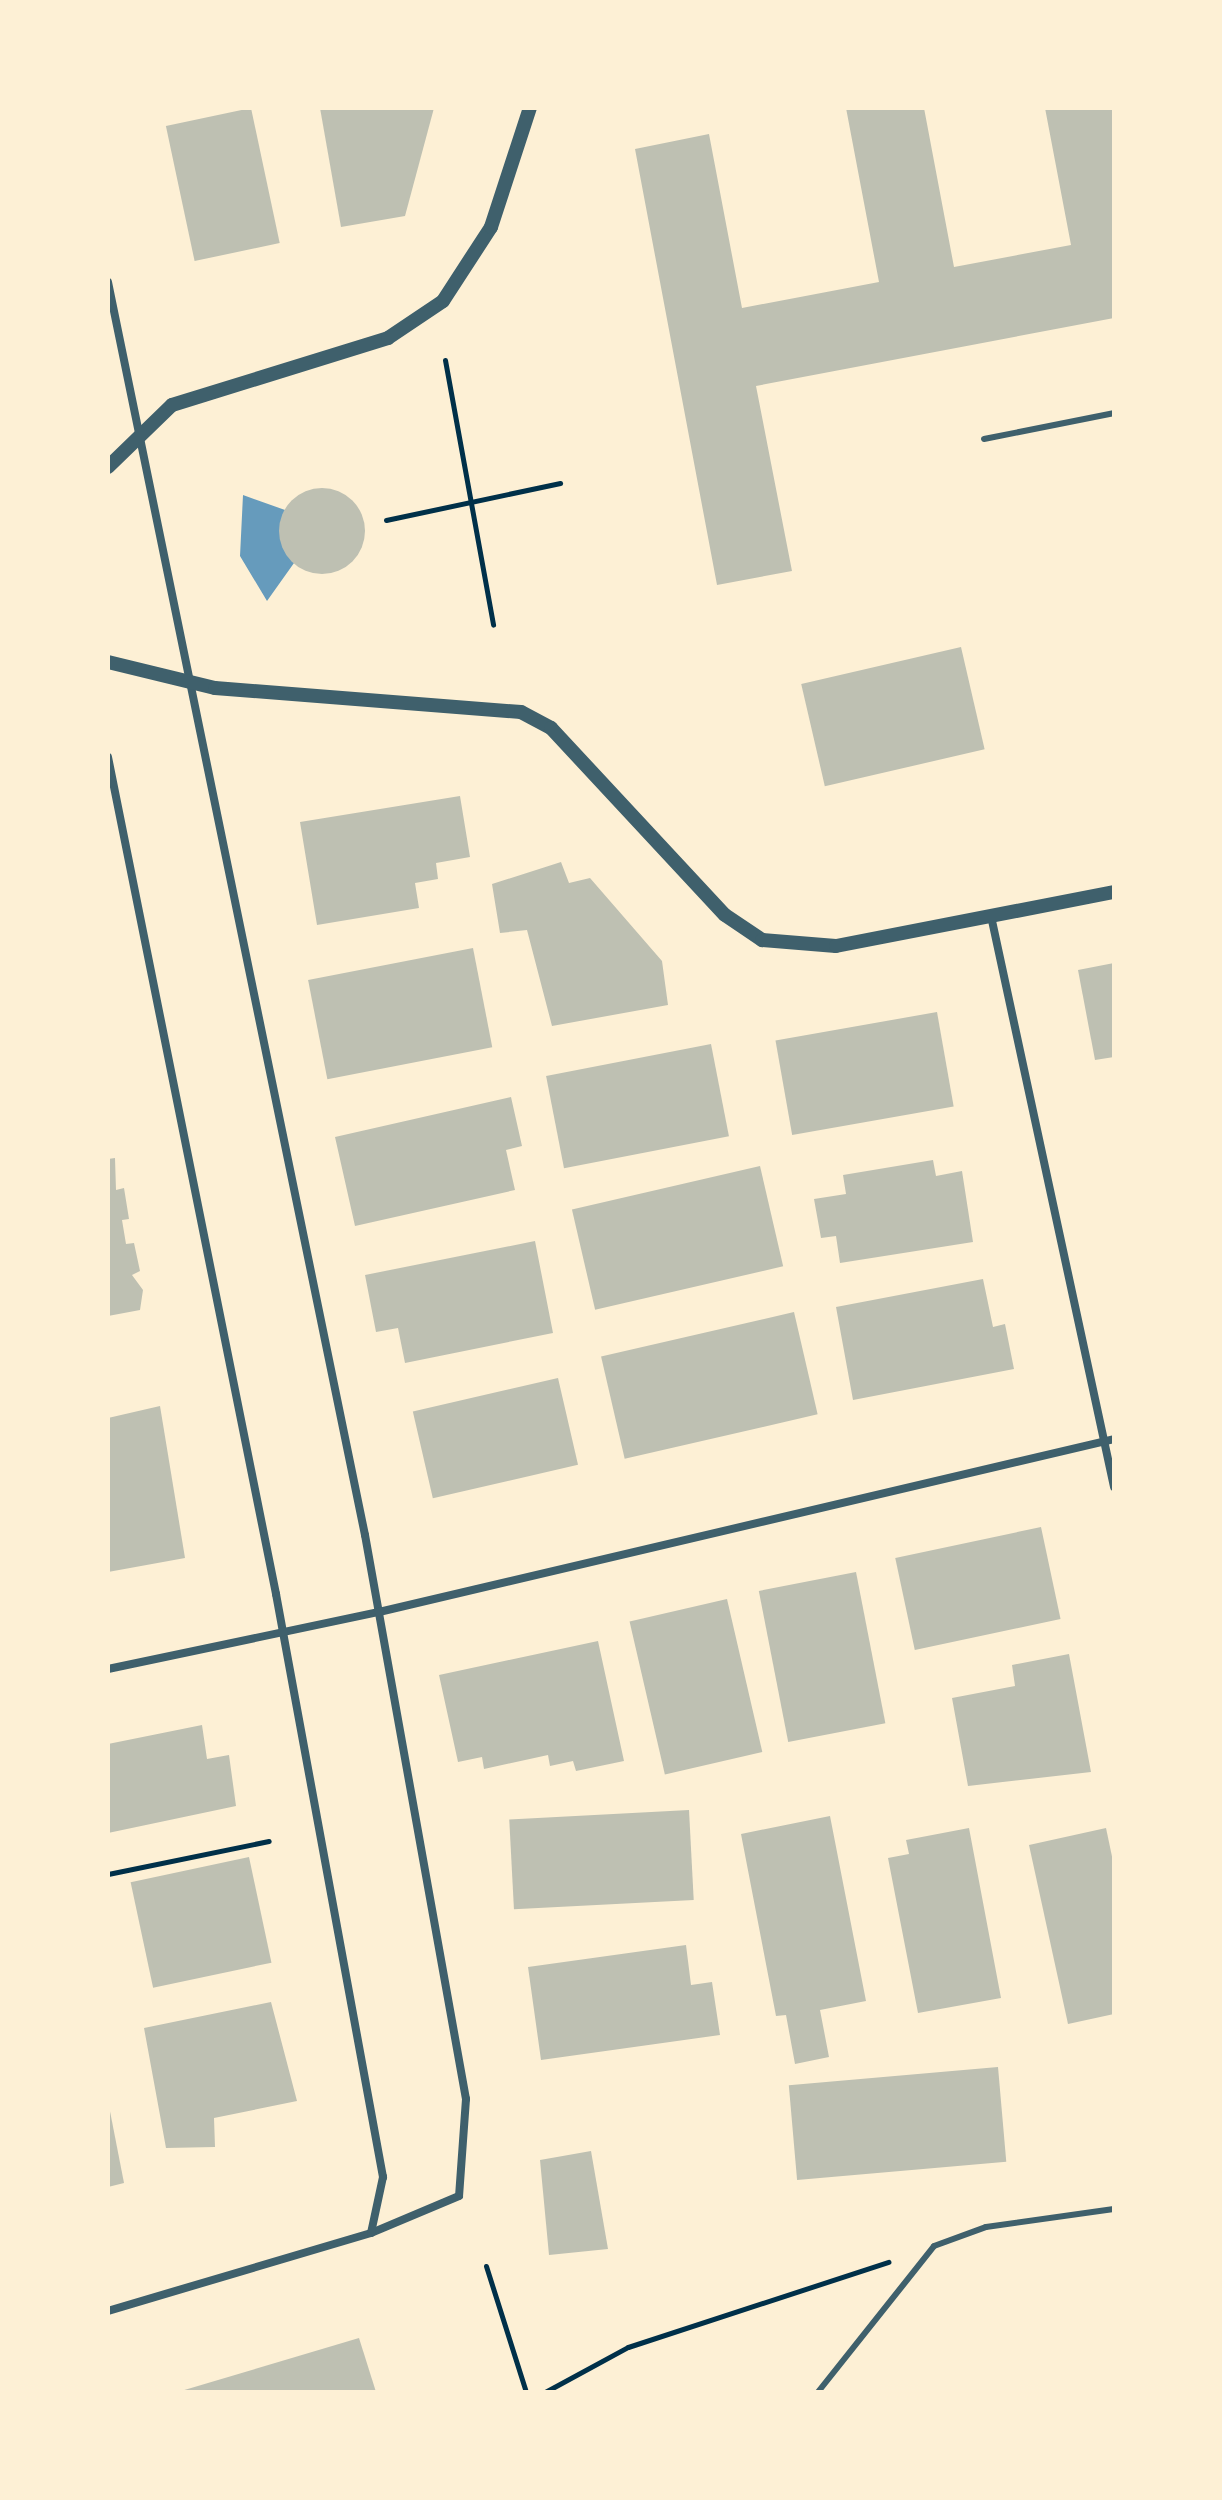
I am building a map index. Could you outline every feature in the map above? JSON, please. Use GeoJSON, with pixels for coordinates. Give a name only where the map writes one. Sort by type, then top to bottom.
{"type":"FeatureCollection","features":[{"type":"Feature","properties":{"kind":"street"},"geometry":{"type":"LineString","coordinates":[[108,467],[152,419],[196,394],[388,338],[417,322],[475,260],[530,108]]}},
{"type":"Feature","properties":{"kind":"street"},"geometry":{"type":"LineString","coordinates":[[108,282],[379,1612],[466,2099],[459,2196],[371,2233],[108,2311]]}},
{"type":"Feature","properties":{"kind":"street"},"geometry":{"type":"LineString","coordinates":[[108,662],[188,684],[521,712],[551,728],[725,915],[762,940],[819,948],[1114,892]]}},
{"type":"Feature","properties":{"kind":"street"},"geometry":{"type":"LineString","coordinates":[[108,757],[283,1634],[383,2177],[371,2233]]}},
{"type":"Feature","properties":{"kind":"street"},"geometry":{"type":"LineString","coordinates":[[991,916],[1109,1440],[1114,1487]]}},
{"type":"Feature","properties":{"kind":"street"},"geometry":{"type":"LineString","coordinates":[[108,1669],[283,1634],[1109,1440]]}},
{"type":"Feature","properties":{"kind":"lane"},"geometry":{"type":"LineString","coordinates":[[984,439],[1114,413]]}},
{"type":"Feature","properties":{"kind":"lane"},"geometry":{"type":"LineString","coordinates":[[818,2392],[934,2246],[986,2227],[1114,2209]]}},
{"type":"Feature","properties":{"kind":"path"},"geometry":{"type":"LineString","coordinates":[[445,360],[493,625]]}},
{"type":"Feature","properties":{"kind":"path"},"geometry":{"type":"LineString","coordinates":[[386,520],[560,483]]}},
{"type":"Feature","properties":{"kind":"path"},"geometry":{"type":"LineString","coordinates":[[108,1874],[269,1841]]}},
{"type":"Feature","properties":{"kind":"path"},"geometry":{"type":"LineString","coordinates":[[545,2392],[628,2347],[934,2246]]}},
{"type":"Feature","properties":{"kind":"path"},"geometry":{"type":"LineString","coordinates":[[486,2266],[526,2392]]}},
{"type":"Feature","properties":{"kind":"water"},"geometry":{"type":"Polygon","coordinates":[[[243,495],[285,510],[280,538],[294,563],[267,601],[240,556],[243,495]]]}},
{"type":"Feature","properties":{"kind":"building"},"geometry":{"type":"Polygon","coordinates":[[[251,108],[280,243],[195,261],[166,126],[251,108]]]}},
{"type":"Feature","properties":{"kind":"building"},"geometry":{"type":"Polygon","coordinates":[[[320,108],[434,108],[405,216],[341,227],[320,108]]]}},
{"type":"Feature","properties":{"kind":"building"},"geometry":{"type":"Polygon","coordinates":[[[846,108],[924,108],[954,267],[1071,245],[1045,108],[1114,108],[1114,318],[756,386],[792,571],[717,585],[635,149],[709,134],[742,308],[879,282],[846,108]]]}},
{"type":"Feature","properties":{"kind":"building"},"geometry":{"type":"Polygon","coordinates":[[[322,488],[338,492],[352,501],[361,515],[365,531],[361,547],[352,561],[338,570],[322,574],[306,570],[292,561],[283,547],[279,531],[283,515],[292,501],[306,492],[322,488]]]}},
{"type":"Feature","properties":{"kind":"building"},"geometry":{"type":"Polygon","coordinates":[[[961,647],[985,749],[825,786],[801,684],[961,647]]]}},
{"type":"Feature","properties":{"kind":"building"},"geometry":{"type":"Polygon","coordinates":[[[460,796],[470,857],[436,863],[438,879],[415,883],[419,908],[317,925],[300,822],[460,796]]]}},
{"type":"Feature","properties":{"kind":"building"},"geometry":{"type":"Polygon","coordinates":[[[561,862],[569,883],[590,878],[662,961],[668,1005],[552,1026],[527,930],[500,933],[492,884],[561,862]]]}},
{"type":"Feature","properties":{"kind":"building"},"geometry":{"type":"Polygon","coordinates":[[[473,948],[492,1047],[327,1079],[308,980],[473,948]]]}},
{"type":"Feature","properties":{"kind":"building"},"geometry":{"type":"Polygon","coordinates":[[[1114,963],[1114,1057],[1095,1060],[1078,970],[1114,963]]]}},
{"type":"Feature","properties":{"kind":"building"},"geometry":{"type":"Polygon","coordinates":[[[937,1012],[954,1107],[792,1135],[775,1040],[937,1012]]]}},
{"type":"Feature","properties":{"kind":"building"},"geometry":{"type":"Polygon","coordinates":[[[711,1044],[729,1136],[564,1168],[546,1076],[711,1044]]]}},
{"type":"Feature","properties":{"kind":"building"},"geometry":{"type":"Polygon","coordinates":[[[511,1097],[522,1146],[506,1150],[515,1190],[355,1226],[335,1137],[511,1097]]]}},
{"type":"Feature","properties":{"kind":"building"},"geometry":{"type":"Polygon","coordinates":[[[115,1158],[116,1190],[124,1188],[129,1219],[122,1220],[126,1244],[134,1243],[140,1271],[132,1275],[143,1290],[140,1310],[108,1316],[108,1159],[115,1158]]]}},
{"type":"Feature","properties":{"kind":"building"},"geometry":{"type":"Polygon","coordinates":[[[933,1160],[936,1176],[962,1171],[973,1242],[840,1263],[836,1236],[821,1238],[814,1199],[846,1194],[843,1175],[933,1160]]]}},
{"type":"Feature","properties":{"kind":"building"},"geometry":{"type":"Polygon","coordinates":[[[760,1166],[783,1266],[595,1310],[572,1209],[760,1166]]]}},
{"type":"Feature","properties":{"kind":"building"},"geometry":{"type":"Polygon","coordinates":[[[535,1241],[553,1333],[405,1363],[398,1328],[376,1332],[365,1275],[535,1241]]]}},
{"type":"Feature","properties":{"kind":"building"},"geometry":{"type":"Polygon","coordinates":[[[983,1279],[993,1327],[1005,1324],[1014,1369],[853,1400],[836,1307],[983,1279]]]}},
{"type":"Feature","properties":{"kind":"building"},"geometry":{"type":"Polygon","coordinates":[[[794,1312],[818,1414],[625,1459],[601,1357],[794,1312]]]}},
{"type":"Feature","properties":{"kind":"building"},"geometry":{"type":"Polygon","coordinates":[[[558,1378],[578,1465],[433,1498],[413,1412],[558,1378]]]}},
{"type":"Feature","properties":{"kind":"building"},"geometry":{"type":"Polygon","coordinates":[[[160,1406],[185,1558],[108,1572],[108,1418],[160,1406]]]}},
{"type":"Feature","properties":{"kind":"building"},"geometry":{"type":"Polygon","coordinates":[[[1041,1527],[1061,1619],[915,1650],[895,1558],[1041,1527]]]}},
{"type":"Feature","properties":{"kind":"building"},"geometry":{"type":"Polygon","coordinates":[[[856,1572],[885,1723],[788,1742],[759,1591],[856,1572]]]}},
{"type":"Feature","properties":{"kind":"building"},"geometry":{"type":"Polygon","coordinates":[[[727,1599],[762,1752],[665,1774],[630,1621],[727,1599]]]}},
{"type":"Feature","properties":{"kind":"building"},"geometry":{"type":"Polygon","coordinates":[[[598,1641],[624,1761],[576,1771],[573,1761],[550,1766],[548,1755],[484,1769],[482,1757],[458,1762],[439,1675],[598,1641]]]}},
{"type":"Feature","properties":{"kind":"building"},"geometry":{"type":"Polygon","coordinates":[[[1069,1654],[1091,1772],[968,1786],[952,1698],[1015,1686],[1012,1665],[1069,1654]]]}},
{"type":"Feature","properties":{"kind":"building"},"geometry":{"type":"Polygon","coordinates":[[[202,1725],[207,1759],[229,1755],[236,1806],[108,1833],[108,1744],[202,1725]]]}},
{"type":"Feature","properties":{"kind":"building"},"geometry":{"type":"Polygon","coordinates":[[[689,1810],[694,1900],[514,1909],[509,1819],[689,1810]]]}},
{"type":"Feature","properties":{"kind":"building"},"geometry":{"type":"Polygon","coordinates":[[[830,1816],[866,2001],[820,2010],[829,2057],[795,2064],[786,2015],[776,2016],[741,1834],[830,1816]]]}},
{"type":"Feature","properties":{"kind":"building"},"geometry":{"type":"Polygon","coordinates":[[[969,1828],[1001,1998],[918,2013],[888,1858],[909,1854],[906,1840],[969,1828]]]}},
{"type":"Feature","properties":{"kind":"building"},"geometry":{"type":"Polygon","coordinates":[[[1106,1828],[1114,1866],[1114,2014],[1068,2024],[1029,1845],[1106,1828]]]}},
{"type":"Feature","properties":{"kind":"building"},"geometry":{"type":"Polygon","coordinates":[[[249,1857],[271,1963],[153,1988],[131,1882],[249,1857]]]}},
{"type":"Feature","properties":{"kind":"building"},"geometry":{"type":"Polygon","coordinates":[[[686,1945],[691,1985],[712,1982],[720,2035],[541,2060],[528,1967],[686,1945]]]}},
{"type":"Feature","properties":{"kind":"building"},"geometry":{"type":"Polygon","coordinates":[[[271,2002],[297,2101],[214,2118],[215,2147],[166,2148],[144,2028],[271,2002]]]}},
{"type":"Feature","properties":{"kind":"building"},"geometry":{"type":"Polygon","coordinates":[[[998,2067],[1006,2162],[797,2180],[789,2085],[998,2067]]]}},
{"type":"Feature","properties":{"kind":"building"},"geometry":{"type":"Polygon","coordinates":[[[108,2101],[124,2183],[108,2187],[108,2101]]]}},
{"type":"Feature","properties":{"kind":"building"},"geometry":{"type":"Polygon","coordinates":[[[591,2151],[608,2249],[549,2255],[540,2160],[591,2151]]]}},
{"type":"Feature","properties":{"kind":"building"},"geometry":{"type":"Polygon","coordinates":[[[359,2338],[376,2392],[181,2392],[181,2391],[359,2338]]]}},
{"type":"Feature","properties":{"kind":"tram line"},"geometry":{"type":"LineString","coordinates":[[108,450],[108,489]]}}]}
